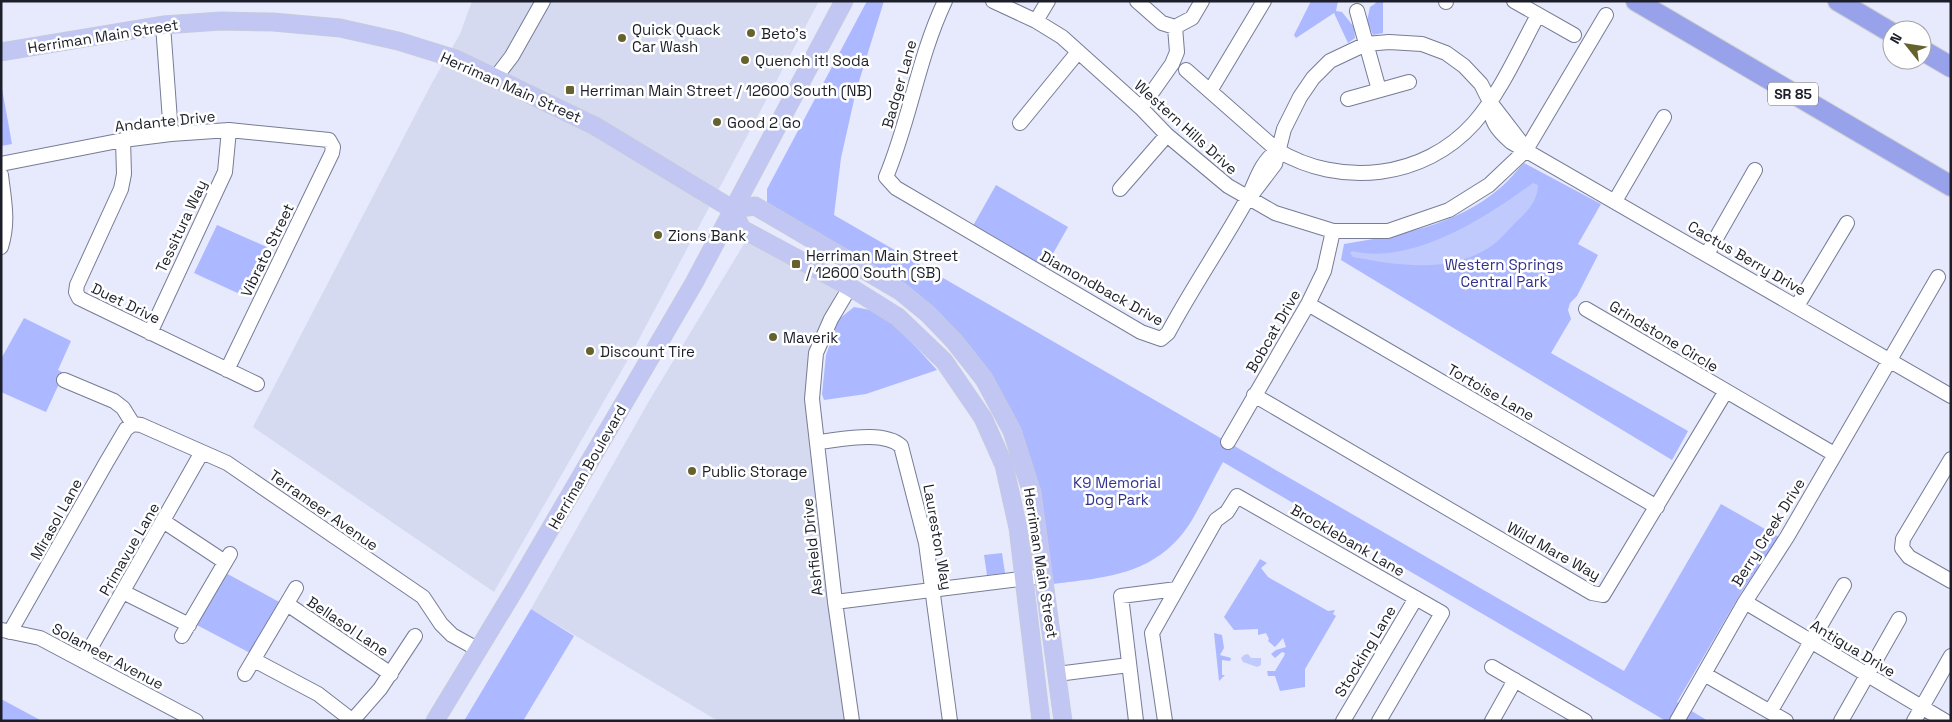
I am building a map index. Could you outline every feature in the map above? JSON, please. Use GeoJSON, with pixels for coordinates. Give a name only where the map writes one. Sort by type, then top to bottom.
{"type":"FeatureCollection","features":[{"type":"Feature","properties":{"kind":"highway","name":"SR 85"},"geometry":{"type":"LineString","coordinates":[[1636,1],[1951,186]]}},
{"type":"Feature","properties":{"kind":"highway"},"geometry":{"type":"LineString","coordinates":[[1838,1],[1882,27]]}},
{"type":"Feature","properties":{"kind":"highway"},"geometry":{"type":"LineString","coordinates":[[1932,56],[1951,67]]}},
{"type":"Feature","properties":{"kind":"main road","name":"Herriman Boulevard"},"geometry":{"type":"LineString","coordinates":[[435,721],[479,650],[694,283],[844,1]]}},
{"type":"Feature","properties":{"kind":"main road","name":"Herriman Main Street"},"geometry":{"type":"LineString","coordinates":[[1,52],[163,25],[221,21],[264,22],[340,28],[398,41],[456,59],[496,77],[596,126],[732,209],[742,229],[850,287],[898,317],[944,361],[983,418],[1004,465],[1018,528],[1041,721]]}},
{"type":"Feature","properties":{"kind":"main road","name":"Herriman Main Street"},"geometry":{"type":"LineString","coordinates":[[732,209],[755,206],[900,291],[928,314],[970,359],[1000,407],[1023,462],[1032,493],[1063,721]]}},
{"type":"Feature","properties":{"kind":"street"},"geometry":{"type":"LineString","coordinates":[[496,77],[512,56],[543,1]]}},
{"type":"Feature","properties":{"kind":"street","name":"Badger Lane"},"geometry":{"type":"LineString","coordinates":[[886,177],[896,154],[917,74],[934,23],[945,1]]}},
{"type":"Feature","properties":{"kind":"street","name":"Western Hills Drive"},"geometry":{"type":"LineString","coordinates":[[993,1],[1036,21],[1062,37],[1141,108],[1167,136],[1247,199],[1275,213],[1333,231],[1388,231],[1450,210],[1489,185],[1526,150],[1606,15]]}},
{"type":"Feature","properties":{"kind":"street"},"geometry":{"type":"LineString","coordinates":[[1036,21],[1048,1]]}},
{"type":"Feature","properties":{"kind":"street"},"geometry":{"type":"LineString","coordinates":[[1137,1],[1162,23],[1175,27],[1192,18],[1202,1]]}},
{"type":"Feature","properties":{"kind":"street"},"geometry":{"type":"LineString","coordinates":[[1210,92],[1264,1]]}},
{"type":"Feature","properties":{"kind":"street"},"geometry":{"type":"LineString","coordinates":[[1514,1],[1574,36]]}},
{"type":"Feature","properties":{"kind":"street"},"geometry":{"type":"LineString","coordinates":[[1357,11],[1379,90]]}},
{"type":"Feature","properties":{"kind":"street"},"geometry":{"type":"LineString","coordinates":[[1186,70],[1277,150],[1312,166],[1338,172],[1364,174],[1394,171],[1422,160],[1449,146],[1474,123],[1490,102],[1538,15]]}},
{"type":"Feature","properties":{"kind":"street"},"geometry":{"type":"LineString","coordinates":[[163,25],[171,134]]}},
{"type":"Feature","properties":{"kind":"street"},"geometry":{"type":"LineString","coordinates":[[1141,108],[1177,52],[1175,27]]}},
{"type":"Feature","properties":{"kind":"street"},"geometry":{"type":"LineString","coordinates":[[1247,199],[1257,174],[1268,158],[1277,150],[1300,97],[1313,78],[1330,61],[1366,44],[1389,42],[1422,44],[1446,53],[1464,66],[1481,84],[1490,102]]}},
{"type":"Feature","properties":{"kind":"street"},"geometry":{"type":"LineString","coordinates":[[1020,123],[1078,52]]}},
{"type":"Feature","properties":{"kind":"street"},"geometry":{"type":"LineString","coordinates":[[1348,99],[1409,82]]}},
{"type":"Feature","properties":{"kind":"street","name":"Cactus Berry Drive"},"geometry":{"type":"LineString","coordinates":[[1490,102],[1526,150],[1545,163],[1615,201],[1951,396]]}},
{"type":"Feature","properties":{"kind":"street"},"geometry":{"type":"LineString","coordinates":[[1615,201],[1664,117]]}},
{"type":"Feature","properties":{"kind":"street","name":"Andante Drive"},"geometry":{"type":"LineString","coordinates":[[1,164],[123,140],[229,130],[323,138],[332,143]]}},
{"type":"Feature","properties":{"kind":"street","name":"Tessitura Way"},"geometry":{"type":"LineString","coordinates":[[150,333],[225,172],[229,130]]}},
{"type":"Feature","properties":{"kind":"street"},"geometry":{"type":"LineString","coordinates":[[1120,189],[1167,136]]}},
{"type":"Feature","properties":{"kind":"street","name":"Duet Drive"},"geometry":{"type":"LineString","coordinates":[[123,140],[125,162],[121,189],[76,292],[84,301],[257,384]]}},
{"type":"Feature","properties":{"kind":"street","name":"Vibrato Street"},"geometry":{"type":"LineString","coordinates":[[227,370],[332,153],[332,143]]}},
{"type":"Feature","properties":{"kind":"street"},"geometry":{"type":"LineString","coordinates":[[1707,254],[1755,170]]}},
{"type":"Feature","properties":{"kind":"street"},"geometry":{"type":"LineString","coordinates":[[1,175],[7,221],[1,247]]}},
{"type":"Feature","properties":{"kind":"street","name":"Diamondback Drive"},"geometry":{"type":"LineString","coordinates":[[886,177],[896,188],[1141,332],[1161,339],[1168,333],[1247,199]]}},
{"type":"Feature","properties":{"kind":"street"},"geometry":{"type":"LineString","coordinates":[[1797,306],[1847,223]]}},
{"type":"Feature","properties":{"kind":"street","name":"Bobcat Drive"},"geometry":{"type":"LineString","coordinates":[[1228,442],[1308,304],[1324,271],[1333,231]]}},
{"type":"Feature","properties":{"kind":"street","name":"Berry Creek Drive"},"geometry":{"type":"LineString","coordinates":[[1677,721],[1744,602],[1786,537],[1938,277]]}},
{"type":"Feature","properties":{"kind":"street","name":"Ashfield Drive"},"geometry":{"type":"LineString","coordinates":[[850,287],[831,319],[816,354],[812,399],[835,602],[852,721]]}},
{"type":"Feature","properties":{"kind":"street","name":"Tortoise Lane"},"geometry":{"type":"LineString","coordinates":[[1308,304],[1657,507]]}},
{"type":"Feature","properties":{"kind":"street","name":"Grindstone Circle"},"geometry":{"type":"LineString","coordinates":[[1586,309],[1726,391]]}},
{"type":"Feature","properties":{"kind":"street"},"geometry":{"type":"LineString","coordinates":[[64,380],[114,401],[123,408],[133,424]]}},
{"type":"Feature","properties":{"kind":"street"},"geometry":{"type":"LineString","coordinates":[[1726,391],[1834,454]]}},
{"type":"Feature","properties":{"kind":"street","name":"Wild Mare Way"},"geometry":{"type":"LineString","coordinates":[[1254,395],[1592,593],[1603,595],[1726,391]]}},
{"type":"Feature","properties":{"kind":"street","name":"Terrameer Avenue"},"geometry":{"type":"LineString","coordinates":[[133,424],[141,425],[227,463],[422,597],[441,624],[452,635],[479,650]]}},
{"type":"Feature","properties":{"kind":"street","name":"Mirasol Lane"},"geometry":{"type":"LineString","coordinates":[[6,631],[126,429],[133,424]]}},
{"type":"Feature","properties":{"kind":"street","name":"Laureston Way"},"geometry":{"type":"LineString","coordinates":[[817,442],[873,437],[893,439],[901,446],[926,543],[950,721]]}},
{"type":"Feature","properties":{"kind":"street","name":"Primavue Lane"},"geometry":{"type":"LineString","coordinates":[[83,661],[202,452]]}},
{"type":"Feature","properties":{"kind":"street"},"geometry":{"type":"LineString","coordinates":[[1951,459],[1903,539],[1902,548],[1910,557],[1951,581]]}},
{"type":"Feature","properties":{"kind":"street","name":"Brocklebank Lane"},"geometry":{"type":"LineString","coordinates":[[1177,589],[1216,520],[1227,512],[1237,496],[1442,613],[1379,721]]}},
{"type":"Feature","properties":{"kind":"street"},"geometry":{"type":"LineString","coordinates":[[123,592],[185,631],[227,558],[163,521]]}},
{"type":"Feature","properties":{"kind":"street"},"geometry":{"type":"LineString","coordinates":[[835,602],[1044,576]]}},
{"type":"Feature","properties":{"kind":"street"},"geometry":{"type":"LineString","coordinates":[[1770,712],[1844,585]]}},
{"type":"Feature","properties":{"kind":"street"},"geometry":{"type":"LineString","coordinates":[[245,674],[296,588]]}},
{"type":"Feature","properties":{"kind":"street"},"geometry":{"type":"LineString","coordinates":[[1136,721],[1121,596],[1177,589]]}},
{"type":"Feature","properties":{"kind":"street"},"geometry":{"type":"LineString","coordinates":[[1165,721],[1152,633],[1177,589]]}},
{"type":"Feature","properties":{"kind":"street","name":"Stocking Lane"},"geometry":{"type":"LineString","coordinates":[[1343,721],[1416,598]]}},
{"type":"Feature","properties":{"kind":"street","name":"Antigua Drive"},"geometry":{"type":"LineString","coordinates":[[1744,602],[1945,721]]}},
{"type":"Feature","properties":{"kind":"street","name":"Bellasol Lane"},"geometry":{"type":"LineString","coordinates":[[287,604],[391,674]]}},
{"type":"Feature","properties":{"kind":"street"},"geometry":{"type":"LineString","coordinates":[[1841,721],[1899,619]]}},
{"type":"Feature","properties":{"kind":"street","name":"Solameer Avenue"},"geometry":{"type":"LineString","coordinates":[[6,631],[40,638],[196,721]]}},
{"type":"Feature","properties":{"kind":"street"},"geometry":{"type":"LineString","coordinates":[[254,660],[318,694],[352,721],[391,674],[415,636]]}},
{"type":"Feature","properties":{"kind":"street"},"geometry":{"type":"LineString","coordinates":[[1914,721],[1951,656]]}},
{"type":"Feature","properties":{"kind":"street"},"geometry":{"type":"LineString","coordinates":[[1057,674],[1129,665]]}},
{"type":"Feature","properties":{"kind":"street"},"geometry":{"type":"LineString","coordinates":[[1492,667],[1585,721]]}},
{"type":"Feature","properties":{"kind":"street"},"geometry":{"type":"LineString","coordinates":[[1704,674],[1786,721]]}},
{"type":"Feature","properties":{"kind":"street"},"geometry":{"type":"LineString","coordinates":[[1492,721],[1515,680]]}},
{"type":"Feature","properties":{"kind":"shaded area"},"geometry":{"type":"Polygon","coordinates":[[[472,1],[819,1],[630,356],[494,592],[253,427],[433,81],[460,34],[472,1]]]}},
{"type":"Feature","properties":{"kind":"shaded area"},"geometry":{"type":"Polygon","coordinates":[[[1533,183],[1538,185],[1536,196],[1527,211],[1496,243],[1477,254],[1443,264],[1407,265],[1353,257],[1350,253],[1352,251],[1375,254],[1424,245],[1448,235],[1494,210],[1533,183]]]}},
{"type":"Feature","properties":{"kind":"shaded area"},"geometry":{"type":"Polygon","coordinates":[[[747,239],[839,287],[812,347],[851,721],[718,721],[531,609],[649,401],[747,239]]]}},
{"type":"Feature","properties":{"kind":"shaded area"},"geometry":{"type":"Polygon","coordinates":[[[1248,654],[1251,658],[1261,658],[1261,665],[1257,667],[1243,662],[1241,658],[1248,654]]]}},
{"type":"Feature","properties":{"kind":"green space","name":"K9 Memorial Dog Park"},"geometry":{"type":"Polygon","coordinates":[[[867,1],[884,1],[856,91],[841,158],[834,215],[1624,671],[1721,504],[1779,537],[1742,591],[1677,702],[1708,721],[1666,721],[1223,462],[1192,520],[1179,538],[1164,552],[1132,570],[1094,579],[1053,584],[1049,553],[979,358],[767,202],[767,189],[867,1]]]}},
{"type":"Feature","properties":{"kind":"green space"},"geometry":{"type":"Polygon","coordinates":[[[1311,1],[1338,1],[1336,11],[1342,12],[1354,27],[1355,38],[1348,43],[1334,13],[1296,38],[1294,35],[1311,1]]]}},
{"type":"Feature","properties":{"kind":"green space"},"geometry":{"type":"Polygon","coordinates":[[[1375,1],[1383,1],[1383,33],[1373,35],[1367,21],[1370,7],[1376,3],[1375,1]]]}},
{"type":"Feature","properties":{"kind":"green space"},"geometry":{"type":"Polygon","coordinates":[[[1,83],[12,144],[1,146],[1,83]]]}},
{"type":"Feature","properties":{"kind":"green space","name":"Western Springs Central Park"},"geometry":{"type":"Polygon","coordinates":[[[1524,163],[1601,204],[1578,244],[1598,255],[1577,296],[1570,303],[1568,310],[1571,319],[1551,353],[1688,431],[1672,460],[1341,260],[1344,244],[1426,227],[1465,212],[1500,188],[1524,163]]]}},
{"type":"Feature","properties":{"kind":"green space"},"geometry":{"type":"Polygon","coordinates":[[[996,185],[1068,227],[1042,273],[970,231],[996,185]]]}},
{"type":"Feature","properties":{"kind":"green space"},"geometry":{"type":"Polygon","coordinates":[[[217,225],[267,247],[244,296],[194,273],[217,225]]]}},
{"type":"Feature","properties":{"kind":"green space"},"geometry":{"type":"Polygon","coordinates":[[[854,307],[876,311],[894,323],[937,370],[866,394],[824,400],[822,394],[826,355],[839,319],[854,307]]]}},
{"type":"Feature","properties":{"kind":"green space"},"geometry":{"type":"Polygon","coordinates":[[[24,318],[71,341],[58,370],[64,373],[46,412],[1,392],[1,359],[24,318]]]}},
{"type":"Feature","properties":{"kind":"green space"},"geometry":{"type":"Polygon","coordinates":[[[1002,553],[1005,573],[987,575],[984,555],[1002,553]]]}},
{"type":"Feature","properties":{"kind":"green space"},"geometry":{"type":"Polygon","coordinates":[[[1260,559],[1267,563],[1261,568],[1268,577],[1328,611],[1335,610],[1333,614],[1336,616],[1305,669],[1305,687],[1280,691],[1275,676],[1268,676],[1267,671],[1275,671],[1284,656],[1285,653],[1282,652],[1275,658],[1271,654],[1276,650],[1286,647],[1283,638],[1275,647],[1268,641],[1266,633],[1258,635],[1258,629],[1234,630],[1224,617],[1260,559]]]}},
{"type":"Feature","properties":{"kind":"green space"},"geometry":{"type":"Polygon","coordinates":[[[224,572],[281,603],[252,654],[195,624],[224,572]]]}},
{"type":"Feature","properties":{"kind":"green space"},"geometry":{"type":"Polygon","coordinates":[[[531,609],[574,636],[523,721],[464,721],[531,609]]]}},
{"type":"Feature","properties":{"kind":"green space"},"geometry":{"type":"Polygon","coordinates":[[[1214,633],[1222,635],[1224,648],[1220,655],[1231,658],[1230,661],[1222,660],[1222,675],[1225,675],[1219,681],[1214,633]]]}},
{"type":"Feature","properties":{"kind":"green space"},"geometry":{"type":"Polygon","coordinates":[[[1,699],[42,721],[1,721],[1,699]]]}},
{"type":"Feature","properties":{"kind":"place","name":"Beto's"},"geometry":{"type":"Point","coordinates":[751,33]}},
{"type":"Feature","properties":{"kind":"place","name":"Quick Quack Car Wash"},"geometry":{"type":"Point","coordinates":[622,38]}},
{"type":"Feature","properties":{"kind":"place","name":"Quench it! Soda"},"geometry":{"type":"Point","coordinates":[745,60]}},
{"type":"Feature","properties":{"kind":"place","name":"Herriman Main Street / 12600 South (NB)"},"geometry":{"type":"Point","coordinates":[570,90]}},
{"type":"Feature","properties":{"kind":"place","name":"Good 2 Go"},"geometry":{"type":"Point","coordinates":[717,122]}},
{"type":"Feature","properties":{"kind":"place","name":"Zions Bank"},"geometry":{"type":"Point","coordinates":[658,235]}},
{"type":"Feature","properties":{"kind":"place","name":"Herriman Main Street / 12600 South (SB)"},"geometry":{"type":"Point","coordinates":[796,264]}},
{"type":"Feature","properties":{"kind":"place","name":"Maverik"},"geometry":{"type":"Point","coordinates":[773,337]}},
{"type":"Feature","properties":{"kind":"place","name":"Discount Tire"},"geometry":{"type":"Point","coordinates":[590,351]}},
{"type":"Feature","properties":{"kind":"place","name":"Public Storage"},"geometry":{"type":"Point","coordinates":[692,471]}}]}
